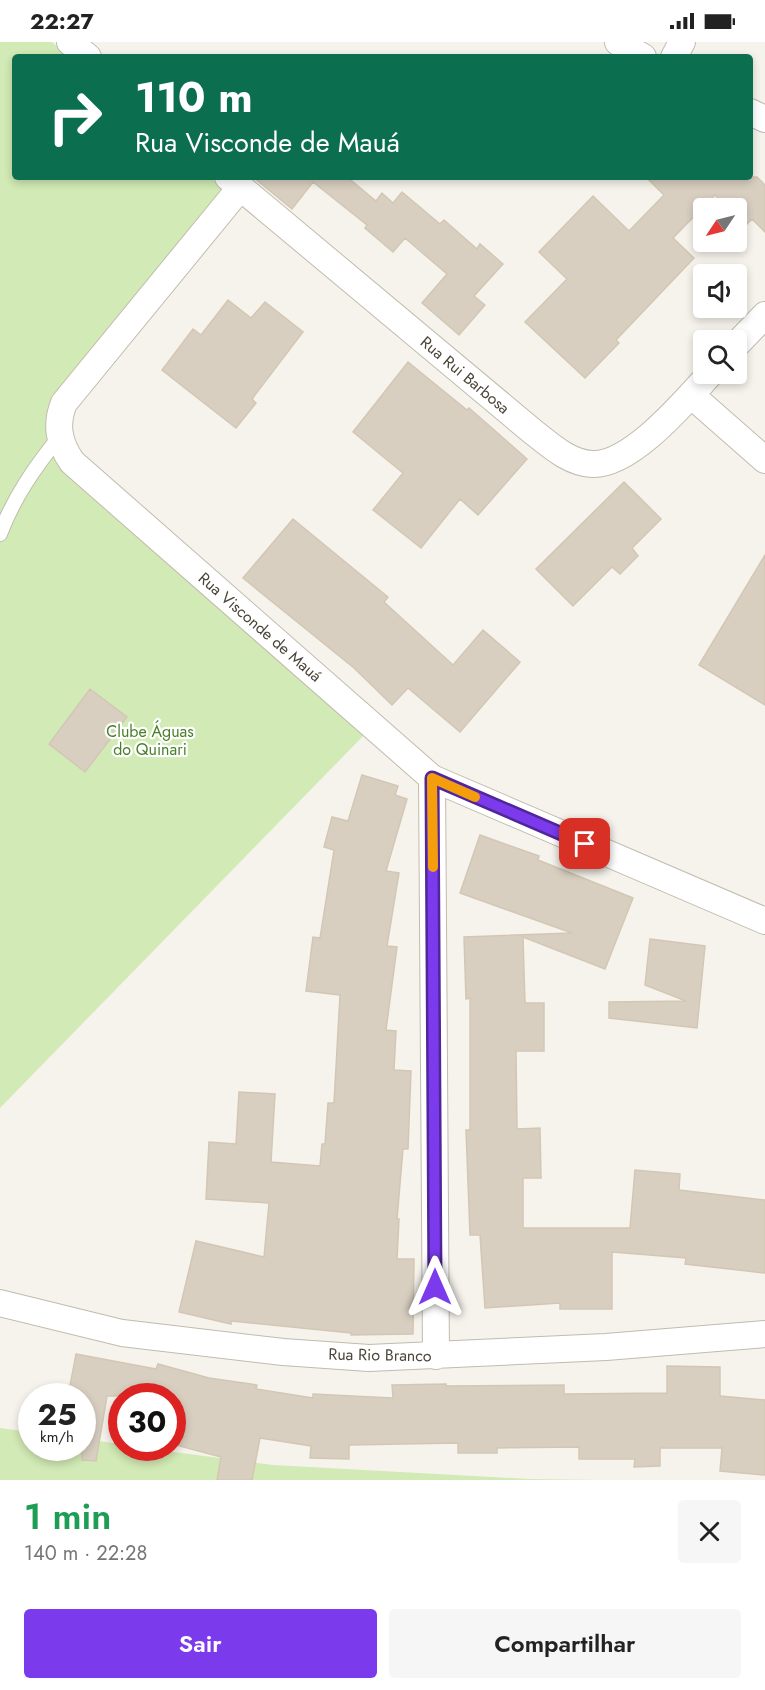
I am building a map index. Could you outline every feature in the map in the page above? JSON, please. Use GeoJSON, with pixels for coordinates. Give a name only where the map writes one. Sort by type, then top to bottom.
{"type":"FeatureCollection","features":[{"type":"Feature","properties":{"kind":"street"},"geometry":{"type":"LineString","coordinates":[[70,42],[84,54]]}},
{"type":"Feature","properties":{"kind":"street"},"geometry":{"type":"LineString","coordinates":[[618,42],[638,54]]}},
{"type":"Feature","properties":{"kind":"street","name":"Rua Rui Barbosa"},"geometry":{"type":"LineString","coordinates":[[234,183],[532,431],[570,458],[600,464],[624,455],[701,384]]}},
{"type":"Feature","properties":{"kind":"street","name":"Rua Visconde de Mauá"},"geometry":{"type":"LineString","coordinates":[[234,183],[63,403],[59,419],[60,436],[64,450],[72,462],[432,778],[765,921]]}},
{"type":"Feature","properties":{"kind":"street"},"geometry":{"type":"LineString","coordinates":[[747,334],[765,315]]}},
{"type":"Feature","properties":{"kind":"street"},"geometry":{"type":"LineString","coordinates":[[691,395],[765,460]]}},
{"type":"Feature","properties":{"kind":"street"},"geometry":{"type":"LineString","coordinates":[[432,778],[436,1356]]}},
{"type":"Feature","properties":{"kind":"street","name":"Rua Rio Branco"},"geometry":{"type":"LineString","coordinates":[[0,1303],[122,1333],[218,1346],[369,1358],[606,1347],[765,1334]]}},
{"type":"Feature","properties":{"kind":"lane"},"geometry":{"type":"LineString","coordinates":[[0,534],[11,506],[32,471],[60,436]]}},
{"type":"Feature","properties":{"kind":"green space","name":"Clube Águas do Quinari"},"geometry":{"type":"Polygon","coordinates":[[[0,42],[52,42],[66,54],[12,54],[12,180],[213,180],[225,190],[118,317],[60,394],[48,428],[368,731],[0,1108],[0,42]]]}},
{"type":"Feature","properties":{"kind":"green space"},"geometry":{"type":"Polygon","coordinates":[[[0,1428],[18,1430],[18,1461],[96,1461],[96,1441],[108,1442],[108,1461],[186,1461],[186,1454],[273,1465],[529,1479],[601,1480],[0,1480],[0,1428]]]}},
{"type":"Feature","properties":{"kind":"building"},"geometry":{"type":"Polygon","coordinates":[[[753,177],[757,177],[765,185],[765,232],[752,219],[747,224],[747,198],[718,198],[715,195],[712,198],[693,198],[693,218],[673,238],[694,258],[616,340],[619,343],[585,378],[525,322],[567,279],[539,252],[593,196],[629,231],[664,195],[649,180],[753,180],[753,177]]]}},
{"type":"Feature","properties":{"kind":"building"},"geometry":{"type":"Polygon","coordinates":[[[257,180],[351,180],[376,201],[382,193],[393,203],[402,192],[440,224],[444,220],[477,249],[480,244],[503,264],[474,296],[485,305],[459,335],[422,303],[447,274],[405,238],[393,252],[365,228],[367,225],[313,182],[292,209],[257,180]]]}},
{"type":"Feature","properties":{"kind":"building"},"geometry":{"type":"Polygon","coordinates":[[[228,300],[251,318],[265,302],[303,332],[252,399],[256,403],[236,428],[162,370],[193,329],[201,335],[228,300]]]}},
{"type":"Feature","properties":{"kind":"building"},"geometry":{"type":"Polygon","coordinates":[[[408,362],[467,410],[469,408],[527,459],[478,515],[460,499],[421,548],[373,510],[403,473],[353,432],[408,362]]]}},
{"type":"Feature","properties":{"kind":"building"},"geometry":{"type":"Polygon","coordinates":[[[624,482],[661,519],[632,548],[638,556],[620,574],[612,567],[573,606],[536,569],[624,482]]]}},
{"type":"Feature","properties":{"kind":"building"},"geometry":{"type":"Polygon","coordinates":[[[293,519],[388,597],[384,602],[453,665],[483,630],[520,662],[460,732],[408,688],[392,705],[354,668],[243,578],[293,519]]]}},
{"type":"Feature","properties":{"kind":"building"},"geometry":{"type":"Polygon","coordinates":[[[765,555],[765,705],[699,665],[765,555]]]}},
{"type":"Feature","properties":{"kind":"building"},"geometry":{"type":"Polygon","coordinates":[[[90,689],[127,717],[85,772],[49,744],[90,689]]]}},
{"type":"Feature","properties":{"kind":"building"},"geometry":{"type":"Polygon","coordinates":[[[362,775],[398,786],[395,795],[407,799],[386,871],[399,873],[387,946],[397,947],[386,1030],[396,1031],[394,1070],[411,1071],[408,1149],[403,1149],[397,1219],[399,1219],[397,1259],[414,1259],[413,1334],[351,1335],[351,1333],[231,1321],[231,1324],[179,1312],[196,1241],[264,1257],[269,1203],[206,1199],[209,1142],[236,1144],[239,1092],[275,1094],[271,1162],[320,1166],[322,1144],[325,1144],[328,1103],[334,1103],[340,995],[306,991],[313,937],[320,938],[334,850],[324,847],[332,817],[348,821],[362,775]]]}},
{"type":"Feature","properties":{"kind":"building"},"geometry":{"type":"Polygon","coordinates":[[[480,835],[539,856],[538,860],[633,898],[605,969],[523,937],[525,1003],[544,1003],[544,1051],[516,1051],[517,1129],[540,1128],[541,1178],[523,1178],[523,1228],[630,1228],[635,1170],[680,1174],[679,1190],[765,1200],[765,1273],[685,1264],[686,1258],[612,1252],[612,1309],[560,1309],[560,1303],[485,1308],[480,1235],[470,1235],[466,1130],[470,1130],[470,998],[466,999],[464,937],[572,933],[460,893],[480,835]]]}},
{"type":"Feature","properties":{"kind":"building"},"geometry":{"type":"Polygon","coordinates":[[[650,939],[705,946],[697,1028],[609,1018],[609,1002],[686,1001],[645,985],[650,939]]]}},
{"type":"Feature","properties":{"kind":"building"},"geometry":{"type":"Polygon","coordinates":[[[76,1354],[156,1369],[158,1364],[209,1378],[257,1385],[256,1389],[313,1398],[313,1394],[393,1398],[392,1385],[446,1384],[446,1386],[564,1385],[564,1394],[667,1393],[667,1366],[720,1367],[720,1396],[765,1400],[765,1475],[720,1471],[722,1448],[660,1448],[660,1466],[634,1467],[635,1459],[579,1459],[579,1447],[497,1448],[497,1453],[458,1453],[458,1443],[349,1445],[349,1459],[310,1458],[311,1446],[260,1438],[252,1480],[217,1480],[221,1457],[186,1448],[186,1383],[108,1383],[108,1396],[96,1461],[96,1383],[70,1383],[76,1354]]]}},
{"type":"Feature","properties":{"kind":"slow traffic"},"geometry":{"type":"LineString","coordinates":[[433,867],[432,778],[475,797]]}},
{"type":"Feature","properties":{"kind":"route"},"geometry":{"type":"LineString","coordinates":[[435,1287],[432,778],[585,844]]}}]}
